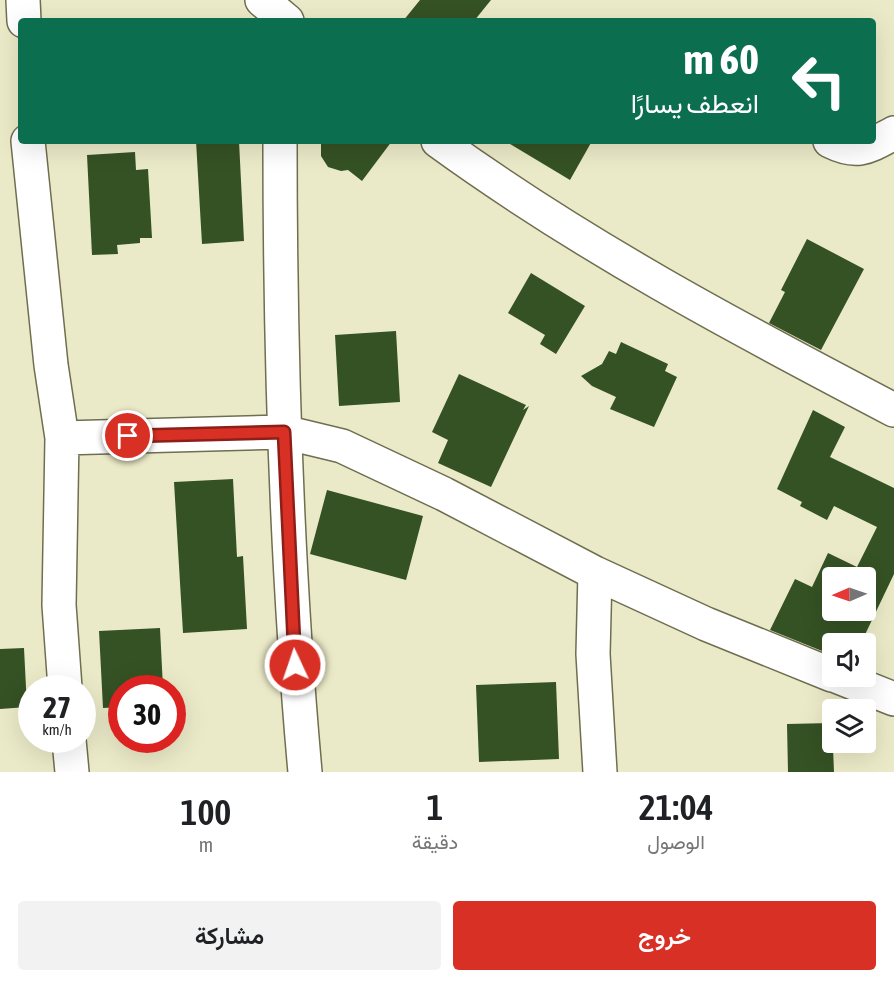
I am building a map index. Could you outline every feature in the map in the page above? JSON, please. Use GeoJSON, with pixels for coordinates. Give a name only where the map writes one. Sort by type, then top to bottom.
{"type":"FeatureCollection","features":[{"type":"Feature","properties":{"kind":"street"},"geometry":{"type":"LineString","coordinates":[[23,0],[24,18]]}},
{"type":"Feature","properties":{"kind":"street"},"geometry":{"type":"LineString","coordinates":[[876,143],[894,133]]}},
{"type":"Feature","properties":{"kind":"street"},"geometry":{"type":"LineString","coordinates":[[28,144],[49,354],[62,438],[59,605],[64,675]]}},
{"type":"Feature","properties":{"kind":"street"},"geometry":{"type":"LineString","coordinates":[[280,144],[284,432],[295,665],[304,772]]}},
{"type":"Feature","properties":{"kind":"street"},"geometry":{"type":"LineString","coordinates":[[442,144],[502,188],[637,271],[894,410]]}},
{"type":"Feature","properties":{"kind":"street"},"geometry":{"type":"LineString","coordinates":[[836,144],[844,148],[866,148],[873,144]]}},
{"type":"Feature","properties":{"kind":"street"},"geometry":{"type":"LineString","coordinates":[[62,438],[284,432],[342,446],[444,494],[595,573],[706,624],[822,671]]}},
{"type":"Feature","properties":{"kind":"street"},"geometry":{"type":"LineString","coordinates":[[595,573],[594,654],[600,772]]}},
{"type":"Feature","properties":{"kind":"street"},"geometry":{"type":"LineString","coordinates":[[863,687],[894,699]]}},
{"type":"Feature","properties":{"kind":"street"},"geometry":{"type":"LineString","coordinates":[[70,753],[72,772]]}},
{"type":"Feature","properties":{"kind":"building"},"geometry":{"type":"Polygon","coordinates":[[[420,0],[491,0],[476,18],[405,18],[420,0]]]}},
{"type":"Feature","properties":{"kind":"building"},"geometry":{"type":"Polygon","coordinates":[[[196,144],[239,144],[244,241],[202,244],[196,144]]]}},
{"type":"Feature","properties":{"kind":"building"},"geometry":{"type":"Polygon","coordinates":[[[321,144],[390,144],[362,181],[348,170],[341,171],[328,167],[321,156],[321,144]]]}},
{"type":"Feature","properties":{"kind":"building"},"geometry":{"type":"Polygon","coordinates":[[[510,144],[590,144],[570,180],[510,144]]]}},
{"type":"Feature","properties":{"kind":"building"},"geometry":{"type":"Polygon","coordinates":[[[135,152],[136,170],[148,169],[152,238],[140,238],[140,243],[117,245],[118,254],[92,255],[87,155],[135,152]]]}},
{"type":"Feature","properties":{"kind":"building"},"geometry":{"type":"Polygon","coordinates":[[[807,239],[864,269],[821,350],[769,323],[785,292],[781,290],[807,239]]]}},
{"type":"Feature","properties":{"kind":"building"},"geometry":{"type":"Polygon","coordinates":[[[531,273],[585,306],[556,354],[540,344],[545,335],[508,313],[531,273]]]}},
{"type":"Feature","properties":{"kind":"building"},"geometry":{"type":"Polygon","coordinates":[[[396,331],[400,402],[339,406],[335,335],[396,331]]]}},
{"type":"Feature","properties":{"kind":"building"},"geometry":{"type":"Polygon","coordinates":[[[621,342],[668,364],[665,371],[677,377],[654,427],[610,409],[616,397],[592,386],[581,376],[602,364],[609,351],[616,354],[621,342]]]}},
{"type":"Feature","properties":{"kind":"building"},"geometry":{"type":"Polygon","coordinates":[[[459,374],[526,405],[523,410],[529,406],[491,487],[438,463],[448,440],[432,432],[459,374]]]}},
{"type":"Feature","properties":{"kind":"building"},"geometry":{"type":"Polygon","coordinates":[[[813,410],[845,427],[830,457],[894,488],[894,574],[876,612],[876,567],[857,567],[877,527],[834,506],[827,520],[800,506],[802,502],[777,489],[813,410]]]}},
{"type":"Feature","properties":{"kind":"building"},"geometry":{"type":"Polygon","coordinates":[[[233,479],[237,557],[243,556],[247,629],[183,633],[174,482],[233,479]]]}},
{"type":"Feature","properties":{"kind":"building"},"geometry":{"type":"Polygon","coordinates":[[[327,490],[423,516],[406,580],[310,554],[327,490]]]}},
{"type":"Feature","properties":{"kind":"building"},"geometry":{"type":"Polygon","coordinates":[[[828,553],[857,567],[822,567],[822,621],[872,621],[866,633],[822,633],[822,651],[770,630],[795,579],[812,587],[828,553]]]}},
{"type":"Feature","properties":{"kind":"building"},"geometry":{"type":"Polygon","coordinates":[[[160,628],[162,675],[108,675],[108,708],[103,708],[99,631],[160,628]]]}},
{"type":"Feature","properties":{"kind":"building"},"geometry":{"type":"Polygon","coordinates":[[[24,648],[25,675],[18,675],[18,708],[0,709],[0,649],[24,648]]]}},
{"type":"Feature","properties":{"kind":"building"},"geometry":{"type":"Polygon","coordinates":[[[556,682],[559,759],[479,762],[476,685],[556,682]]]}},
{"type":"Feature","properties":{"kind":"building"},"geometry":{"type":"Polygon","coordinates":[[[822,723],[822,753],[833,753],[834,772],[788,772],[787,724],[822,723]]]}},
{"type":"Feature","properties":{"kind":"route"},"geometry":{"type":"LineString","coordinates":[[128,436],[284,432],[295,665]]}}]}
